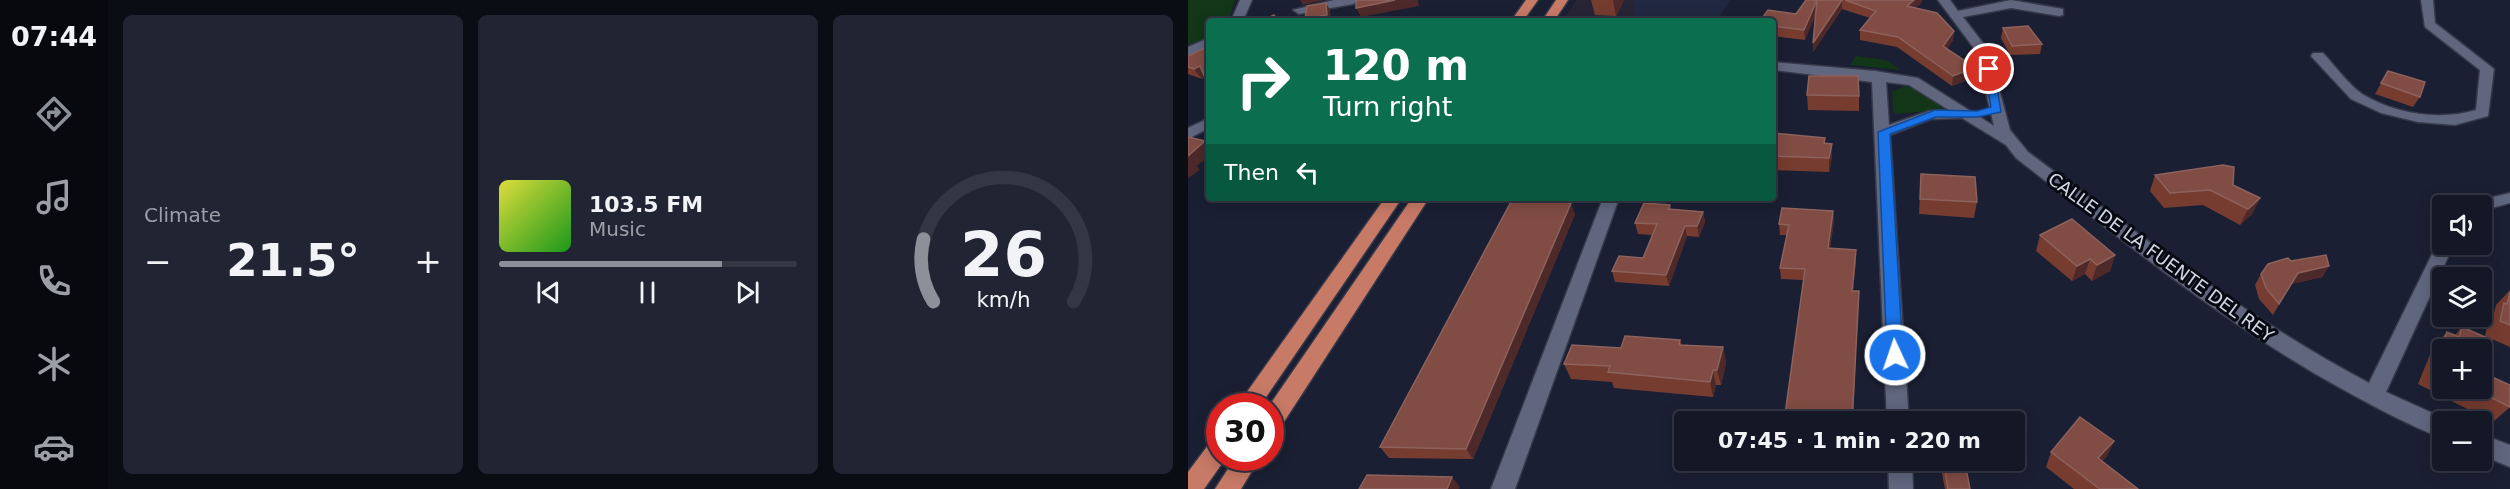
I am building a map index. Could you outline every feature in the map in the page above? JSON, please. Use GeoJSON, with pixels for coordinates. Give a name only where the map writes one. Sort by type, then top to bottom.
{"type":"FeatureCollection","features":[{"type":"Feature","properties":{"kind":"highway"},"geometry":{"type":"LineString","coordinates":[[1539,18],[1550,0]]}},
{"type":"Feature","properties":{"kind":"highway"},"geometry":{"type":"LineString","coordinates":[[1550,18],[1562,0]]}},
{"type":"Feature","properties":{"kind":"highway"},"geometry":{"type":"LineString","coordinates":[[1257,393],[1392,201]]}},
{"type":"Feature","properties":{"kind":"highway"},"geometry":{"type":"LineString","coordinates":[[1284,403],[1419,201]]}},
{"type":"Feature","properties":{"kind":"highway"},"geometry":{"type":"LineString","coordinates":[[1190,489],[1206,467]]}},
{"type":"Feature","properties":{"kind":"highway"},"geometry":{"type":"LineString","coordinates":[[1227,489],[1239,471]]}},
{"type":"Feature","properties":{"kind":"street"},"geometry":{"type":"LineString","coordinates":[[1238,18],[1245,0]]}},
{"type":"Feature","properties":{"kind":"street"},"geometry":{"type":"LineString","coordinates":[[1299,10],[1350,0]]}},
{"type":"Feature","properties":{"kind":"street"},"geometry":{"type":"LineString","coordinates":[[1944,0],[1982,51],[1995,105],[2008,141]]}},
{"type":"Feature","properties":{"kind":"street"},"geometry":{"type":"LineString","coordinates":[[2318,56],[2356,96],[2386,110],[2418,118],[2455,121],[2483,113],[2487,69],[2429,24],[2427,0]]}},
{"type":"Feature","properties":{"kind":"street"},"geometry":{"type":"LineString","coordinates":[[1957,15],[2011,4],[2059,12]]}},
{"type":"Feature","properties":{"kind":"street"},"geometry":{"type":"LineString","coordinates":[[1188,52],[1206,43]]}},
{"type":"Feature","properties":{"kind":"street","name":"CALLE DE LA FUENTE DEL REY"},"geometry":{"type":"LineString","coordinates":[[1776,66],[1875,75],[1919,83],[2008,141],[2203,292],[2289,350],[2373,397],[2432,424]]}},
{"type":"Feature","properties":{"kind":"street"},"geometry":{"type":"LineString","coordinates":[[1875,75],[1880,82],[1884,132],[1897,411]]}},
{"type":"Feature","properties":{"kind":"street"},"geometry":{"type":"LineString","coordinates":[[1884,132],[1929,115],[1964,112],[1995,105]]}},
{"type":"Feature","properties":{"kind":"street"},"geometry":{"type":"LineString","coordinates":[[1188,134],[1206,124]]}},
{"type":"Feature","properties":{"kind":"street"},"geometry":{"type":"LineString","coordinates":[[2492,202],[2510,198]]}},
{"type":"Feature","properties":{"kind":"street"},"geometry":{"type":"LineString","coordinates":[[1503,489],[1610,201]]}},
{"type":"Feature","properties":{"kind":"street"},"geometry":{"type":"LineString","coordinates":[[2373,397],[2440,255]]}},
{"type":"Feature","properties":{"kind":"street"},"geometry":{"type":"LineString","coordinates":[[2492,449],[2510,456]]}},
{"type":"Feature","properties":{"kind":"street"},"geometry":{"type":"LineString","coordinates":[[1900,471],[1901,489]]}},
{"type":"Feature","properties":{"kind":"shaded area"},"geometry":{"type":"Polygon","coordinates":[[[1576,0],[1633,0],[1633,18],[1565,18],[1576,0]]]}},
{"type":"Feature","properties":{"kind":"shaded area"},"geometry":{"type":"Polygon","coordinates":[[[1633,0],[1730,0],[1718,18],[1633,18],[1633,0]]]}},
{"type":"Feature","properties":{"kind":"green space"},"geometry":{"type":"Polygon","coordinates":[[[1188,0],[1235,0],[1229,18],[1206,18],[1206,38],[1188,47],[1188,0]]]}},
{"type":"Feature","properties":{"kind":"green space"},"geometry":{"type":"Polygon","coordinates":[[[1856,56],[1886,60],[1901,70],[1850,65],[1856,56]]]}},
{"type":"Feature","properties":{"kind":"green space"},"geometry":{"type":"Polygon","coordinates":[[[1905,86],[1914,88],[1942,106],[1942,110],[1896,114],[1893,111],[1892,92],[1905,86]]]}},
{"type":"Feature","properties":{"kind":"building"},"geometry":{"type":"Polygon","coordinates":[[[1356,0],[1395,0],[1356,8],[1356,0]]]}},
{"type":"Feature","properties":{"kind":"building"},"geometry":{"type":"Polygon","coordinates":[[[1806,0],[1817,0],[1804,30],[1776,26],[1776,18],[1762,18],[1768,10],[1796,14],[1806,0]]]}},
{"type":"Feature","properties":{"kind":"building"},"geometry":{"type":"Polygon","coordinates":[[[1817,0],[1842,0],[1813,43],[1817,0]]]}},
{"type":"Feature","properties":{"kind":"building"},"geometry":{"type":"Polygon","coordinates":[[[1845,0],[1914,0],[1907,6],[1937,13],[1954,31],[1943,46],[1968,63],[1964,64],[1971,69],[1953,76],[1898,37],[1860,30],[1876,11],[1845,0]]]}},
{"type":"Feature","properties":{"kind":"building"},"geometry":{"type":"Polygon","coordinates":[[[1326,3],[1327,15],[1305,18],[1307,6],[1326,3]]]}},
{"type":"Feature","properties":{"kind":"building"},"geometry":{"type":"Polygon","coordinates":[[[2028,26],[2042,44],[2012,46],[2003,28],[2028,26]]]}},
{"type":"Feature","properties":{"kind":"building"},"geometry":{"type":"Polygon","coordinates":[[[1206,47],[1206,80],[1200,66],[1194,69],[1188,67],[1188,56],[1206,47]]]}},
{"type":"Feature","properties":{"kind":"building"},"geometry":{"type":"Polygon","coordinates":[[[2388,71],[2425,82],[2420,97],[2381,83],[2388,71]]]}},
{"type":"Feature","properties":{"kind":"building"},"geometry":{"type":"Polygon","coordinates":[[[1809,76],[1858,76],[1859,96],[1807,95],[1809,76]]]}},
{"type":"Feature","properties":{"kind":"building"},"geometry":{"type":"Polygon","coordinates":[[[1776,133],[1825,138],[1824,143],[1832,144],[1829,158],[1776,156],[1776,133]]]}},
{"type":"Feature","properties":{"kind":"building"},"geometry":{"type":"Polygon","coordinates":[[[1188,137],[1205,141],[1188,156],[1188,137]]]}},
{"type":"Feature","properties":{"kind":"building"},"geometry":{"type":"Polygon","coordinates":[[[2223,165],[2234,167],[2233,185],[2260,198],[2248,209],[2210,190],[2170,193],[2155,175],[2223,165]]]}},
{"type":"Feature","properties":{"kind":"building"},"geometry":{"type":"Polygon","coordinates":[[[1921,174],[1975,177],[1977,202],[1920,199],[1921,174]]]}},
{"type":"Feature","properties":{"kind":"building"},"geometry":{"type":"Polygon","coordinates":[[[1511,201],[1571,203],[1466,449],[1380,447],[1511,201]]]}},
{"type":"Feature","properties":{"kind":"building"},"geometry":{"type":"Polygon","coordinates":[[[1644,203],[1670,205],[1668,209],[1703,212],[1697,226],[1685,226],[1666,275],[1612,271],[1619,256],[1643,258],[1657,224],[1635,223],[1644,203]]]}},
{"type":"Feature","properties":{"kind":"building"},"geometry":{"type":"Polygon","coordinates":[[[1782,208],[1833,211],[1828,248],[1856,250],[1852,291],[1859,291],[1853,411],[1786,411],[1805,269],[1780,268],[1789,225],[1779,224],[1782,208]]]}},
{"type":"Feature","properties":{"kind":"building"},"geometry":{"type":"Polygon","coordinates":[[[2072,219],[2115,255],[2097,265],[2090,259],[2077,266],[2040,235],[2072,219]]]}},
{"type":"Feature","properties":{"kind":"building"},"geometry":{"type":"Polygon","coordinates":[[[2326,255],[2329,266],[2298,273],[2279,304],[2266,288],[2261,274],[2268,264],[2288,258],[2291,261],[2326,255]]]}},
{"type":"Feature","properties":{"kind":"building"},"geometry":{"type":"Polygon","coordinates":[[[2510,292],[2510,325],[2500,321],[2504,303],[2507,304],[2510,292]]]}},
{"type":"Feature","properties":{"kind":"building"},"geometry":{"type":"Polygon","coordinates":[[[2462,327],[2490,339],[2444,339],[2447,332],[2459,337],[2462,327]]]}},
{"type":"Feature","properties":{"kind":"building"},"geometry":{"type":"Polygon","coordinates":[[[1625,336],[1680,340],[1679,345],[1723,347],[1717,370],[1713,370],[1710,382],[1608,372],[1610,366],[1564,364],[1572,345],[1621,348],[1625,336]]]}},
{"type":"Feature","properties":{"kind":"building"},"geometry":{"type":"Polygon","coordinates":[[[2492,377],[2510,385],[2510,407],[2492,398],[2492,377]]]}},
{"type":"Feature","properties":{"kind":"building"},"geometry":{"type":"Polygon","coordinates":[[[2080,417],[2114,441],[2098,458],[2138,489],[2100,489],[2051,452],[2080,417]]]}},
{"type":"Feature","properties":{"kind":"building"},"geometry":{"type":"Polygon","coordinates":[[[1945,471],[1967,471],[1970,489],[1948,489],[1945,471]]]}},
{"type":"Feature","properties":{"kind":"building"},"geometry":{"type":"Polygon","coordinates":[[[1367,475],[1452,477],[1447,489],[1359,489],[1367,475]]]}},
{"type":"Feature","properties":{"kind":"route"},"geometry":{"type":"LineString","coordinates":[[1895,355],[1884,132],[1903,123],[1935,113],[1978,114],[1997,109],[1989,69]]}}]}
